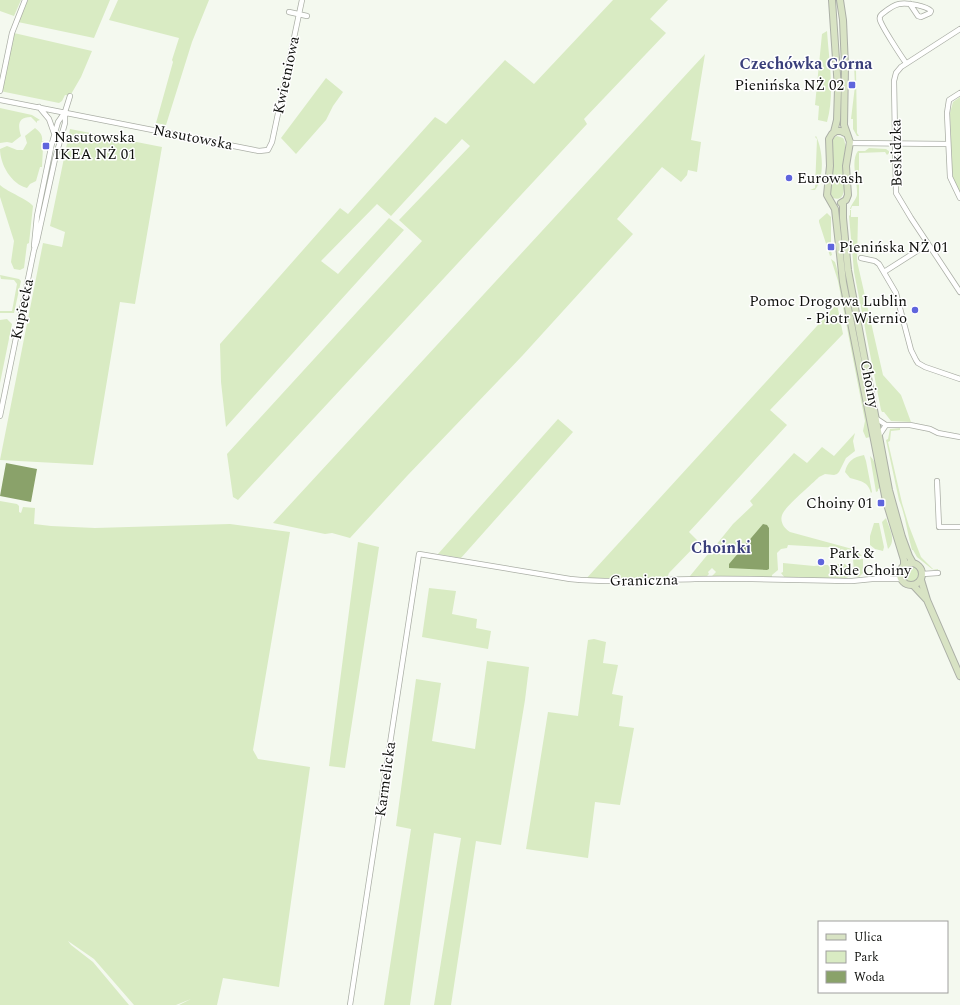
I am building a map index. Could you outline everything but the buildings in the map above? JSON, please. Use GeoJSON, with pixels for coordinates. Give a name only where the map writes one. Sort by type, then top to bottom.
{"type":"FeatureCollection","features":[{"type":"Feature","properties":{"kind":"street"},"geometry":{"type":"LineString","coordinates":[[0,92],[12,33],[25,0]]}},
{"type":"Feature","properties":{"kind":"street","name":"Kwietniowa"},"geometry":{"type":"LineString","coordinates":[[268,150],[272,142],[302,0]]}},
{"type":"Feature","properties":{"kind":"street"},"geometry":{"type":"LineString","coordinates":[[832,0],[838,89],[837,120],[834,132],[840,131],[847,134]]}},
{"type":"Feature","properties":{"kind":"street"},"geometry":{"type":"LineString","coordinates":[[840,0],[843,20],[845,67],[844,125],[847,134]]}},
{"type":"Feature","properties":{"kind":"street"},"geometry":{"type":"LineString","coordinates":[[906,63],[884,27],[880,16],[900,3],[910,4]]}},
{"type":"Feature","properties":{"kind":"street"},"geometry":{"type":"LineString","coordinates":[[289,12],[307,16]]}},
{"type":"Feature","properties":{"kind":"street","name":"Beskidzka"},"geometry":{"type":"LineString","coordinates":[[960,29],[899,68],[894,78],[896,193],[960,292]]}},
{"type":"Feature","properties":{"kind":"street"},"geometry":{"type":"LineString","coordinates":[[960,93],[952,98],[948,104],[947,113],[950,178],[960,198]]}},
{"type":"Feature","properties":{"kind":"street"},"geometry":{"type":"LineString","coordinates":[[65,112],[70,96]]}},
{"type":"Feature","properties":{"kind":"street","name":"Nasutowska"},"geometry":{"type":"LineString","coordinates":[[0,100],[259,151],[268,150]]}},
{"type":"Feature","properties":{"kind":"street"},"geometry":{"type":"LineString","coordinates":[[39,107],[50,121],[54,133]]}},
{"type":"Feature","properties":{"kind":"street","name":"Kupiecka"},"geometry":{"type":"LineString","coordinates":[[0,416],[34,250],[37,216],[54,133],[59,120],[65,112]]}},
{"type":"Feature","properties":{"kind":"street","name":"Kupiecka"},"geometry":{"type":"LineString","coordinates":[[34,250],[38,241],[54,159],[65,124],[65,112]]}},
{"type":"Feature","properties":{"kind":"street","name":"Choiny"},"geometry":{"type":"LineString","coordinates":[[834,132],[830,135],[828,142],[830,166],[827,195],[834,209],[842,273],[887,509],[904,560],[904,566]]}},
{"type":"Feature","properties":{"kind":"street","name":"Choiny"},"geometry":{"type":"LineString","coordinates":[[847,134],[849,139],[846,166],[848,195],[843,202],[842,212],[847,263],[880,434],[889,490],[904,546],[913,563]]}},
{"type":"Feature","properties":{"kind":"street"},"geometry":{"type":"LineString","coordinates":[[849,143],[948,144]]}},
{"type":"Feature","properties":{"kind":"street"},"geometry":{"type":"LineString","coordinates":[[831,202],[837,204],[843,202]]}},
{"type":"Feature","properties":{"kind":"street"},"geometry":{"type":"LineString","coordinates":[[884,272],[928,244]]}},
{"type":"Feature","properties":{"kind":"street"},"geometry":{"type":"LineString","coordinates":[[860,258],[875,261],[879,264],[896,293],[912,350],[918,363],[960,380]]}},
{"type":"Feature","properties":{"kind":"street"},"geometry":{"type":"LineString","coordinates":[[877,419],[886,425],[910,425],[930,429],[938,433],[960,437]]}},
{"type":"Feature","properties":{"kind":"street"},"geometry":{"type":"LineString","coordinates":[[880,434],[886,425]]}},
{"type":"Feature","properties":{"kind":"street"},"geometry":{"type":"LineString","coordinates":[[937,481],[940,527],[960,527]]}},
{"type":"Feature","properties":{"kind":"street","name":"Graniczna"},"geometry":{"type":"LineString","coordinates":[[419,554],[535,574],[581,580],[655,581],[694,579],[852,581],[902,579]]}},
{"type":"Feature","properties":{"kind":"street","name":"Karmelicka"},"geometry":{"type":"LineString","coordinates":[[350,1005],[419,554]]}},
{"type":"Feature","properties":{"kind":"street"},"geometry":{"type":"LineString","coordinates":[[938,574],[922,577],[918,583],[913,585],[906,584],[902,579],[901,572],[904,566],[913,563],[919,566],[922,577],[927,600],[960,676]]}},
{"type":"Feature","properties":{"kind":"street","name":"Graniczna"},"geometry":{"type":"LineString","coordinates":[[872,579],[901,572]]}},
{"type":"Feature","properties":{"kind":"street"},"geometry":{"type":"LineString","coordinates":[[913,585],[927,600]]}},
{"type":"Feature","properties":{"kind":"green space"},"geometry":{"type":"Polygon","coordinates":[[[0,0],[21,0],[14,16],[0,11],[0,0]]]}},
{"type":"Feature","properties":{"kind":"green space"},"geometry":{"type":"Polygon","coordinates":[[[28,0],[110,0],[94,38],[18,22],[28,0]]]}},
{"type":"Feature","properties":{"kind":"green space"},"geometry":{"type":"Polygon","coordinates":[[[118,0],[209,0],[192,42],[166,125],[156,123],[179,38],[109,20],[118,0]]]}},
{"type":"Feature","properties":{"kind":"green space"},"geometry":{"type":"Polygon","coordinates":[[[613,0],[668,0],[650,19],[666,33],[584,119],[587,124],[238,500],[233,497],[227,454],[422,241],[399,220],[470,146],[462,139],[391,216],[377,204],[321,261],[338,274],[389,218],[404,230],[226,427],[221,382],[220,344],[340,208],[348,214],[435,117],[446,124],[505,60],[534,84],[613,0]]]}},
{"type":"Feature","properties":{"kind":"green space"},"geometry":{"type":"Polygon","coordinates":[[[827,31],[831,100],[827,122],[818,120],[819,106],[815,105],[822,34],[827,31]]]}},
{"type":"Feature","properties":{"kind":"green space"},"geometry":{"type":"Polygon","coordinates":[[[14,33],[92,51],[81,77],[70,96],[65,95],[59,103],[0,91],[14,33]]]}},
{"type":"Feature","properties":{"kind":"green space"},"geometry":{"type":"Polygon","coordinates":[[[705,54],[691,140],[701,142],[697,172],[688,170],[687,175],[681,182],[662,167],[617,219],[633,234],[523,355],[350,538],[332,533],[325,534],[273,523],[705,54]]]}},
{"type":"Feature","properties":{"kind":"green space"},"geometry":{"type":"Polygon","coordinates":[[[854,65],[856,65],[857,133],[859,136],[857,136],[853,129],[853,119],[851,119],[855,86],[854,65]]]}},
{"type":"Feature","properties":{"kind":"green space"},"geometry":{"type":"Polygon","coordinates":[[[326,78],[343,92],[333,106],[326,120],[296,154],[281,138],[326,78]]]}},
{"type":"Feature","properties":{"kind":"green space"},"geometry":{"type":"Polygon","coordinates":[[[960,97],[960,193],[954,183],[952,171],[950,113],[953,102],[960,97]]]}},
{"type":"Feature","properties":{"kind":"green space"},"geometry":{"type":"Polygon","coordinates":[[[0,108],[32,115],[40,120],[37,121],[37,123],[31,117],[26,117],[21,120],[19,126],[21,136],[12,143],[0,143],[0,108]]]}},
{"type":"Feature","properties":{"kind":"green space"},"geometry":{"type":"Polygon","coordinates":[[[35,128],[41,134],[42,141],[44,141],[42,167],[40,167],[36,181],[30,184],[27,188],[21,186],[11,178],[4,167],[0,149],[7,146],[17,150],[23,150],[27,143],[25,136],[35,128]]]}},
{"type":"Feature","properties":{"kind":"green space"},"geometry":{"type":"Polygon","coordinates":[[[70,129],[162,147],[135,304],[120,302],[93,465],[0,460],[43,243],[62,247],[65,232],[50,226],[70,129]]]}},
{"type":"Feature","properties":{"kind":"green space"},"geometry":{"type":"Polygon","coordinates":[[[837,136],[843,138],[845,144],[843,166],[844,188],[842,197],[838,199],[833,198],[830,193],[833,165],[832,139],[837,136]]]}},
{"type":"Feature","properties":{"kind":"green space"},"geometry":{"type":"Polygon","coordinates":[[[817,139],[820,149],[822,171],[815,190],[810,190],[815,188],[817,139]]]}},
{"type":"Feature","properties":{"kind":"green space"},"geometry":{"type":"Polygon","coordinates":[[[869,148],[886,149],[890,152],[887,155],[885,152],[859,153],[859,206],[852,206],[850,209],[857,195],[854,166],[856,155],[858,151],[865,151],[869,148]]]}},
{"type":"Feature","properties":{"kind":"green space"},"geometry":{"type":"Polygon","coordinates":[[[0,185],[31,203],[33,206],[29,243],[27,244],[24,268],[20,270],[14,269],[11,262],[14,241],[0,197],[0,185]]]}},
{"type":"Feature","properties":{"kind":"green space"},"geometry":{"type":"Polygon","coordinates":[[[850,210],[851,217],[858,217],[857,261],[883,375],[901,395],[911,422],[891,421],[881,410],[854,272],[849,216],[850,210]]]}},
{"type":"Feature","properties":{"kind":"green space"},"geometry":{"type":"Polygon","coordinates":[[[827,213],[831,217],[830,247],[832,255],[830,256],[819,222],[819,220],[827,213]]]}},
{"type":"Feature","properties":{"kind":"green space"},"geometry":{"type":"Polygon","coordinates":[[[831,259],[835,262],[838,272],[870,437],[866,438],[863,431],[865,421],[838,281],[831,259]]]}},
{"type":"Feature","properties":{"kind":"green space"},"geometry":{"type":"Polygon","coordinates":[[[0,275],[19,279],[21,281],[14,313],[0,313],[0,311],[12,311],[17,284],[14,280],[1,279],[0,275]]]}},
{"type":"Feature","properties":{"kind":"green space"},"geometry":{"type":"Polygon","coordinates":[[[837,304],[843,334],[770,410],[787,425],[689,532],[699,542],[669,573],[667,578],[585,580],[837,304]]]}},
{"type":"Feature","properties":{"kind":"green space"},"geometry":{"type":"Polygon","coordinates":[[[7,319],[12,324],[0,383],[0,320],[7,319]]]}},
{"type":"Feature","properties":{"kind":"green space"},"geometry":{"type":"Polygon","coordinates":[[[558,419],[573,432],[461,558],[438,554],[558,419]]]}},
{"type":"Feature","properties":{"kind":"green space"},"geometry":{"type":"Polygon","coordinates":[[[900,428],[900,430],[891,431],[890,441],[888,442],[902,503],[921,557],[933,569],[938,570],[932,569],[917,557],[910,544],[886,440],[888,439],[890,429],[900,428]]]}},
{"type":"Feature","properties":{"kind":"green space"},"geometry":{"type":"Polygon","coordinates":[[[855,433],[853,441],[855,451],[846,458],[839,472],[834,475],[825,474],[819,477],[785,509],[781,518],[784,526],[790,532],[856,550],[862,556],[856,556],[840,551],[840,548],[788,545],[787,548],[781,549],[777,553],[778,570],[772,575],[772,578],[710,578],[716,572],[712,568],[706,577],[692,578],[690,576],[713,548],[721,555],[723,552],[716,545],[733,524],[753,505],[750,501],[794,453],[807,463],[822,447],[834,456],[855,433]]]}},
{"type":"Feature","properties":{"kind":"green space"},"geometry":{"type":"Polygon","coordinates":[[[864,455],[871,493],[866,484],[850,478],[845,472],[847,465],[851,460],[864,455]]]}},
{"type":"Feature","properties":{"kind":"green space"},"geometry":{"type":"Polygon","coordinates":[[[870,456],[875,463],[878,475],[880,488],[876,492],[870,456]]]}},
{"type":"Feature","properties":{"kind":"green space"},"geometry":{"type":"Polygon","coordinates":[[[0,501],[17,504],[19,506],[19,512],[21,513],[23,507],[35,508],[34,524],[51,526],[95,528],[230,524],[290,532],[253,750],[258,759],[310,767],[279,987],[223,978],[217,1005],[179,1005],[191,999],[176,1005],[134,1005],[94,959],[68,941],[93,962],[129,1005],[0,1005],[0,501]]]}},
{"type":"Feature","properties":{"kind":"green space"},"geometry":{"type":"Polygon","coordinates":[[[886,518],[892,538],[891,545],[888,549],[882,522],[886,518]]]}},
{"type":"Feature","properties":{"kind":"green space"},"geometry":{"type":"Polygon","coordinates":[[[874,523],[879,523],[884,547],[883,551],[875,549],[870,545],[870,536],[874,523]]]}},
{"type":"Feature","properties":{"kind":"green space"},"geometry":{"type":"Polygon","coordinates":[[[358,542],[379,547],[345,768],[329,766],[358,542]]]}},
{"type":"Feature","properties":{"kind":"green space"},"geometry":{"type":"Polygon","coordinates":[[[853,558],[863,559],[863,573],[859,577],[855,576],[854,574],[853,558]]]}},
{"type":"Feature","properties":{"kind":"green space"},"geometry":{"type":"Polygon","coordinates":[[[783,563],[814,566],[845,564],[850,569],[850,576],[846,578],[785,578],[781,573],[783,572],[783,563]]]}},
{"type":"Feature","properties":{"kind":"green space"},"geometry":{"type":"Polygon","coordinates":[[[912,566],[918,568],[920,574],[918,580],[912,582],[906,580],[904,574],[906,568],[912,566]]]}},
{"type":"Feature","properties":{"kind":"green space"},"geometry":{"type":"Polygon","coordinates":[[[429,588],[456,591],[452,614],[477,619],[476,628],[491,631],[488,649],[422,637],[429,588]]]}},
{"type":"Feature","properties":{"kind":"green space"},"geometry":{"type":"Polygon","coordinates":[[[594,639],[606,642],[603,663],[618,665],[612,694],[623,696],[619,726],[634,728],[620,805],[595,802],[588,858],[526,849],[548,712],[578,716],[588,640],[594,639]]]}},
{"type":"Feature","properties":{"kind":"green space"},"geometry":{"type":"Polygon","coordinates":[[[487,661],[529,667],[501,845],[476,841],[451,1005],[434,1005],[461,838],[434,833],[410,1005],[384,1005],[411,829],[396,826],[416,679],[441,683],[432,741],[475,749],[487,661]]]}},
{"type":"Feature","properties":{"kind":"water"},"geometry":{"type":"Polygon","coordinates":[[[6,463],[37,469],[31,502],[0,496],[6,463]]]}},
{"type":"Feature","properties":{"kind":"water"},"geometry":{"type":"Polygon","coordinates":[[[763,524],[767,525],[769,528],[769,569],[729,568],[729,564],[763,524]]]}},
{"type":"Feature","properties":{"kind":"place","name":"Pienińska NŻ 02"},"geometry":{"type":"Point","coordinates":[852,85]}},
{"type":"Feature","properties":{"kind":"place","name":"Nasutowska IKEA NŻ 01"},"geometry":{"type":"Point","coordinates":[46,146]}},
{"type":"Feature","properties":{"kind":"place","name":"Eurowash"},"geometry":{"type":"Point","coordinates":[789,178]}},
{"type":"Feature","properties":{"kind":"place","name":"Pienińska NŻ 01"},"geometry":{"type":"Point","coordinates":[831,247]}},
{"type":"Feature","properties":{"kind":"place","name":"Pomoc Drogowa Lublin - Piotr Wiernio"},"geometry":{"type":"Point","coordinates":[915,310]}},
{"type":"Feature","properties":{"kind":"place","name":"Choiny 01"},"geometry":{"type":"Point","coordinates":[881,503]}},
{"type":"Feature","properties":{"kind":"place","name":"Park & Ride Choiny"},"geometry":{"type":"Point","coordinates":[821,562]}},
{"type":"Feature","properties":{"kind":"district","name":"Czechówka Górna"},"geometry":{"type":"Point","coordinates":[806,63]}},
{"type":"Feature","properties":{"kind":"district","name":"Choinki"},"geometry":{"type":"Point","coordinates":[721,547]}}]}
